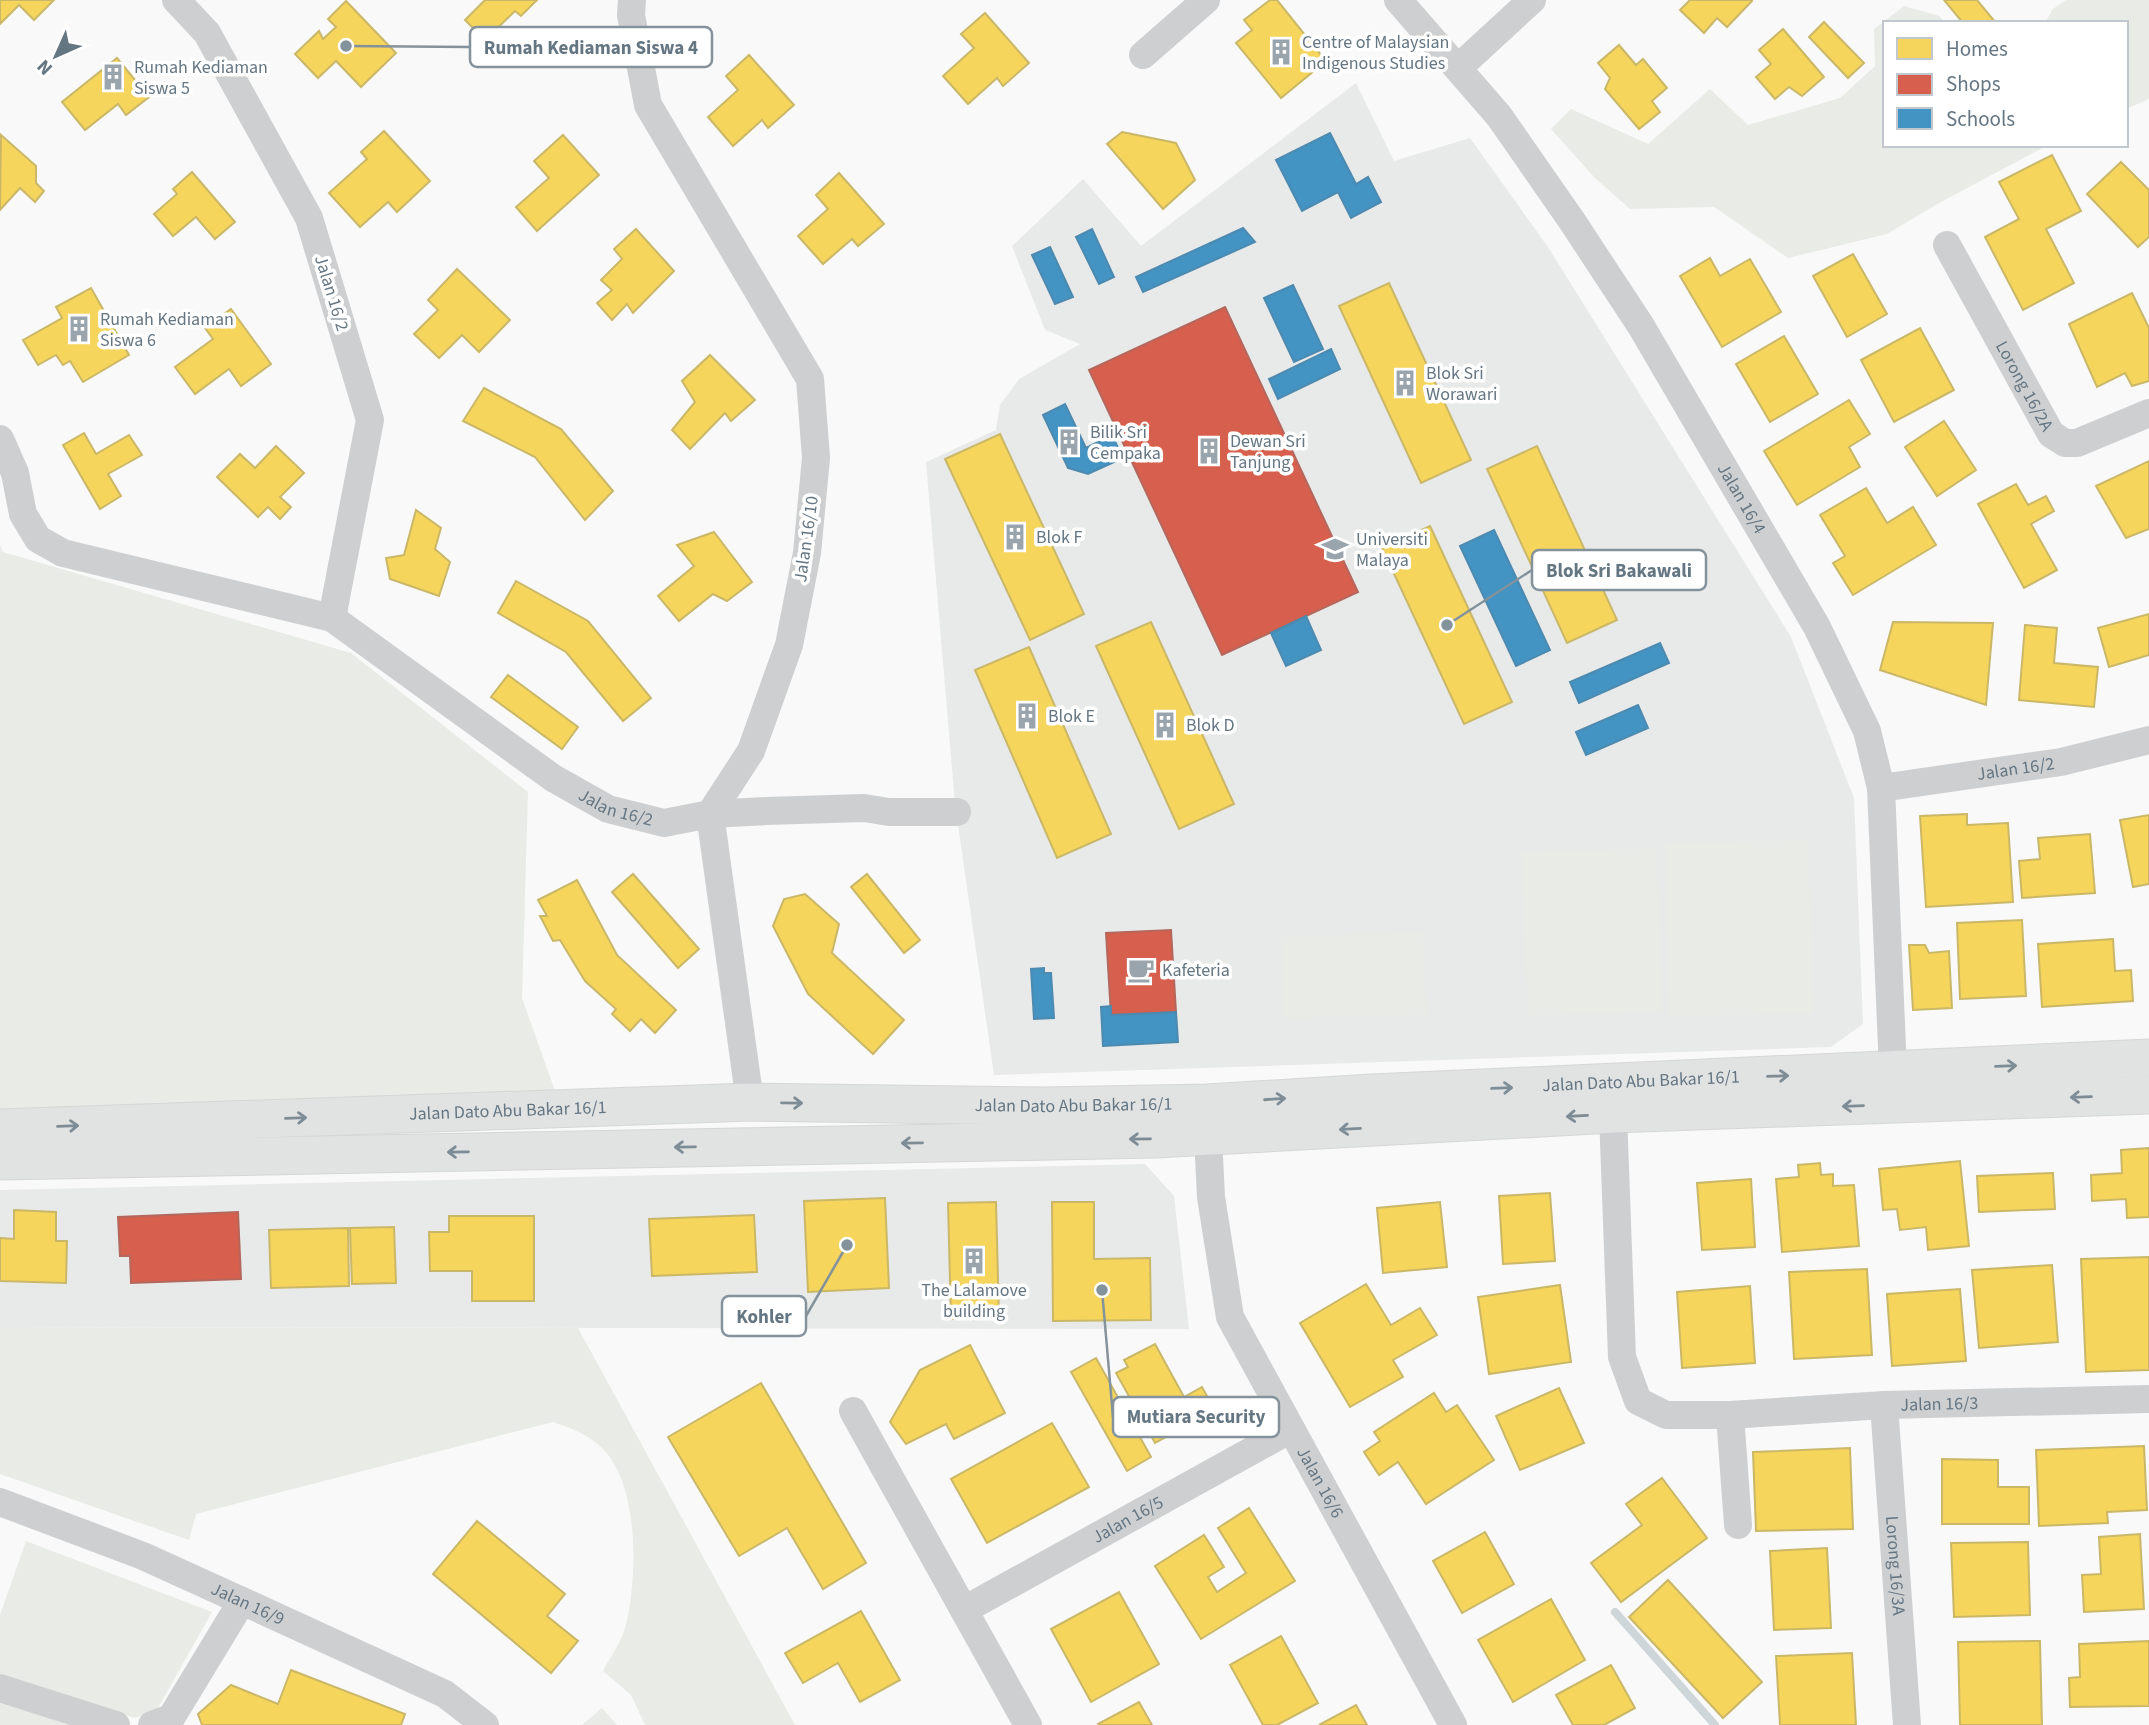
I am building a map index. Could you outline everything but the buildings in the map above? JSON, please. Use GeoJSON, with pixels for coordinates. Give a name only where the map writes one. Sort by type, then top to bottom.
{"type":"FeatureCollection","features":[{"type":"Feature","properties":{"kind":"main road","name":"Jalan Dato Abu Bakar 16/1"},"geometry":{"type":"LineString","coordinates":[[0,1128],[750,1102],[1043,1107],[1208,1120],[1386,1092],[2149,1058]]}},
{"type":"Feature","properties":{"kind":"main road","name":"Jalan Dato Abu Bakar 16/1"},"geometry":{"type":"LineString","coordinates":[[0,1161],[1208,1120],[1613,1114],[2149,1095]]}},
{"type":"Feature","properties":{"kind":"street","name":"Jalan 16/2"},"geometry":{"type":"LineString","coordinates":[[176,0],[207,33],[309,218],[370,420],[332,618]]}},
{"type":"Feature","properties":{"kind":"street","name":"Jalan 16/10"},"geometry":{"type":"LineString","coordinates":[[632,0],[631,16],[648,105],[810,379],[816,458],[807,553],[789,645],[751,751],[710,814]]}},
{"type":"Feature","properties":{"kind":"street"},"geometry":{"type":"LineString","coordinates":[[1143,55],[1206,0]]}},
{"type":"Feature","properties":{"kind":"street","name":"Jalan 16/4"},"geometry":{"type":"LineString","coordinates":[[1398,0],[1499,116],[1572,220],[1641,326],[1817,627],[1867,731],[1881,788],[1893,1071]]}},
{"type":"Feature","properties":{"kind":"street"},"geometry":{"type":"LineString","coordinates":[[1458,68],[1532,0]]}},
{"type":"Feature","properties":{"kind":"street","name":"Lorong 16/2A"},"geometry":{"type":"LineString","coordinates":[[1947,245],[2051,434],[2065,443],[2077,443],[2149,413]]}},
{"type":"Feature","properties":{"kind":"street","name":"Jalan 16/2"},"geometry":{"type":"LineString","coordinates":[[0,439],[15,473],[23,514],[38,539],[63,553],[332,618],[553,778],[608,809],[663,823],[710,814],[864,808],[888,812],[957,812]]}},
{"type":"Feature","properties":{"kind":"street","name":"Jalan 16/2"},"geometry":{"type":"LineString","coordinates":[[1881,788],[2061,762],[2149,740]]}},
{"type":"Feature","properties":{"kind":"street"},"geometry":{"type":"LineString","coordinates":[[710,814],[750,1102]]}},
{"type":"Feature","properties":{"kind":"street","name":"Jalan 16/3"},"geometry":{"type":"LineString","coordinates":[[1613,1114],[1622,1357],[1638,1401],[1666,1415],[1730,1415],[1884,1405],[2149,1399]]}},
{"type":"Feature","properties":{"kind":"street","name":"Jalan 16/6"},"geometry":{"type":"LineString","coordinates":[[1208,1120],[1211,1197],[1230,1317],[1453,1725]]}},
{"type":"Feature","properties":{"kind":"street","name":"Lorong 16/3A"},"geometry":{"type":"LineString","coordinates":[[1884,1405],[1907,1725]]}},
{"type":"Feature","properties":{"kind":"street"},"geometry":{"type":"LineString","coordinates":[[853,1411],[1028,1725]]}},
{"type":"Feature","properties":{"kind":"street"},"geometry":{"type":"LineString","coordinates":[[1730,1415],[1738,1525]]}},
{"type":"Feature","properties":{"kind":"street","name":"Jalan 16/5"},"geometry":{"type":"LineString","coordinates":[[964,1610],[1291,1429]]}},
{"type":"Feature","properties":{"kind":"street","name":"Jalan 16/9"},"geometry":{"type":"LineString","coordinates":[[0,1502],[143,1556],[445,1694],[485,1725]]}},
{"type":"Feature","properties":{"kind":"street"},"geometry":{"type":"LineString","coordinates":[[152,1725],[171,1718],[242,1601]]}},
{"type":"Feature","properties":{"kind":"street"},"geometry":{"type":"LineString","coordinates":[[0,1689],[116,1725]]}},
{"type":"Feature","properties":{"kind":"shaded area"},"geometry":{"type":"Polygon","coordinates":[[[2066,0],[2149,0],[2149,99],[2128,108],[2128,21],[2046,21],[2053,9],[2066,0]]]}},
{"type":"Feature","properties":{"kind":"shaded area"},"geometry":{"type":"Polygon","coordinates":[[[1904,6],[1939,16],[1944,21],[1884,21],[1904,6]]]}},
{"type":"Feature","properties":{"kind":"shaded area"},"geometry":{"type":"Polygon","coordinates":[[[1883,22],[1883,147],[2044,147],[1887,234],[1788,258],[1714,207],[1630,209],[1595,178],[1551,129],[1571,109],[1648,144],[1710,89],[1748,125],[1840,98],[1875,66],[1874,29],[1883,22]]]}},
{"type":"Feature","properties":{"kind":"shaded area","name":"Universiti Malaya"},"geometry":{"type":"Polygon","coordinates":[[[1356,83],[1394,161],[1470,138],[1548,247],[1791,637],[1854,798],[1863,1024],[1831,1047],[994,1075],[955,804],[926,462],[996,430],[1000,405],[1019,379],[1080,344],[1045,330],[1012,246],[1083,179],[1141,246],[1356,83]]]}},
{"type":"Feature","properties":{"kind":"shaded area"},"geometry":{"type":"Polygon","coordinates":[[[0,545],[3,552],[351,653],[528,792],[522,998],[555,1091],[0,1112],[0,545]]]}},
{"type":"Feature","properties":{"kind":"shaded area"},"geometry":{"type":"Polygon","coordinates":[[[1808,840],[1813,1013],[1670,1017],[1665,843],[1808,840]]]}},
{"type":"Feature","properties":{"kind":"shaded area"},"geometry":{"type":"Polygon","coordinates":[[[1656,848],[1662,1011],[1528,1016],[1522,852],[1656,848]]]}},
{"type":"Feature","properties":{"kind":"shaded area"},"geometry":{"type":"Polygon","coordinates":[[[1423,933],[1426,1015],[1283,1018],[1281,936],[1423,933]]]}},
{"type":"Feature","properties":{"kind":"shaded area"},"geometry":{"type":"Polygon","coordinates":[[[1145,1164],[1174,1196],[1189,1329],[0,1327],[0,1190],[1145,1164]]]}},
{"type":"Feature","properties":{"kind":"shaded area"},"geometry":{"type":"Polygon","coordinates":[[[0,1327],[578,1328],[795,1725],[645,1725],[631,1695],[603,1671],[623,1634],[629,1608],[632,1533],[629,1507],[614,1463],[590,1438],[553,1422],[196,1514],[189,1540],[0,1474],[0,1327]]]}},
{"type":"Feature","properties":{"kind":"shaded area"},"geometry":{"type":"Polygon","coordinates":[[[26,1541],[212,1612],[158,1708],[135,1718],[0,1674],[0,1615],[26,1541]]]}},
{"type":"Feature","properties":{"kind":"shaded area"},"geometry":{"type":"Polygon","coordinates":[[[0,1700],[74,1725],[0,1725],[0,1700]]]}},
{"type":"Feature","properties":{"kind":"shaded area"},"geometry":{"type":"Polygon","coordinates":[[[602,1708],[617,1725],[582,1725],[602,1708]]]}},
{"type":"Feature","properties":{"kind":"waterway"},"geometry":{"type":"LineString","coordinates":[[1615,1612],[1715,1725]]}},
{"type":"Feature","properties":{"kind":"place","name":"Rumah Kediaman Siswa 4"},"geometry":{"type":"Point","coordinates":[346,46]}},
{"type":"Feature","properties":{"kind":"place","name":"Centre of Malaysian Indigenous Studies"},"geometry":{"type":"Point","coordinates":[1281,52]}},
{"type":"Feature","properties":{"kind":"place","name":"Rumah Kediaman Siswa 5"},"geometry":{"type":"Point","coordinates":[113,77]}},
{"type":"Feature","properties":{"kind":"place","name":"Rumah Kediaman Siswa 6"},"geometry":{"type":"Point","coordinates":[79,329]}},
{"type":"Feature","properties":{"kind":"place","name":"Blok Sri Worawari"},"geometry":{"type":"Point","coordinates":[1405,383]}},
{"type":"Feature","properties":{"kind":"place","name":"Bilik Sri Cempaka"},"geometry":{"type":"Point","coordinates":[1069,442]}},
{"type":"Feature","properties":{"kind":"place","name":"Dewan Sri Tanjung"},"geometry":{"type":"Point","coordinates":[1209,451]}},
{"type":"Feature","properties":{"kind":"place","name":"Blok F"},"geometry":{"type":"Point","coordinates":[1015,537]}},
{"type":"Feature","properties":{"kind":"place","name":"Universiti Malaya"},"geometry":{"type":"Point","coordinates":[1335,549]}},
{"type":"Feature","properties":{"kind":"place","name":"Blok Sri Bakawali"},"geometry":{"type":"Point","coordinates":[1447,625]}},
{"type":"Feature","properties":{"kind":"place","name":"Blok E"},"geometry":{"type":"Point","coordinates":[1027,716]}},
{"type":"Feature","properties":{"kind":"place","name":"Blok D"},"geometry":{"type":"Point","coordinates":[1165,725]}},
{"type":"Feature","properties":{"kind":"place","name":"Kafeteria"},"geometry":{"type":"Point","coordinates":[1141,970]}},
{"type":"Feature","properties":{"kind":"place","name":"Kohler"},"geometry":{"type":"Point","coordinates":[847,1245]}},
{"type":"Feature","properties":{"kind":"place","name":"The Lalamove building"},"geometry":{"type":"Point","coordinates":[974,1261]}},
{"type":"Feature","properties":{"kind":"place","name":"Mutiara Security"},"geometry":{"type":"Point","coordinates":[1102,1290]}}]}
